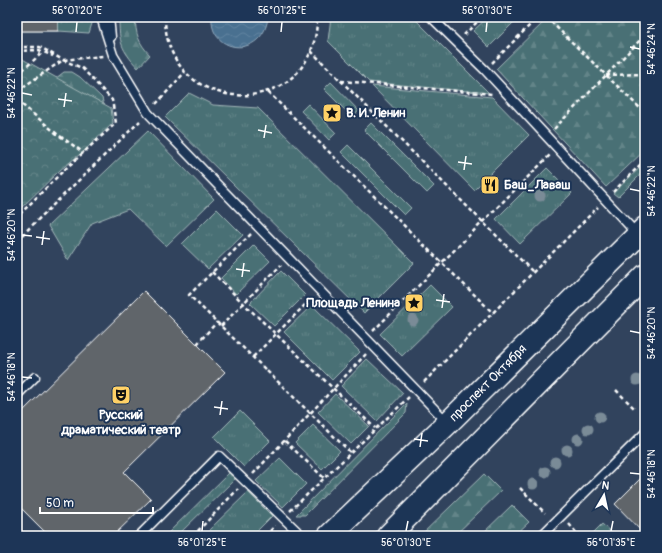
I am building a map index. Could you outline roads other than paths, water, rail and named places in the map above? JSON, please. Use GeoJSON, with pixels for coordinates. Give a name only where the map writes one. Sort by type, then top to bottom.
{"type":"FeatureCollection","features":[{"type":"Feature","properties":{"kind":"main road","name":"проспект Октября"},"geometry":{"type":"LineString","coordinates":[[330,536],[448,423],[642,232]]}},
{"type":"Feature","properties":{"kind":"main road"},"geometry":{"type":"LineString","coordinates":[[388,536],[645,276]]}},
{"type":"Feature","properties":{"kind":"lane"},"geometry":{"type":"LineString","coordinates":[[101,17],[113,56],[148,113],[448,423]]}},
{"type":"Feature","properties":{"kind":"lane"},"geometry":{"type":"LineString","coordinates":[[109,17],[113,56]]}},
{"type":"Feature","properties":{"kind":"lane"},"geometry":{"type":"LineString","coordinates":[[431,17],[485,70],[605,199],[642,232]]}},
{"type":"Feature","properties":{"kind":"lane"},"geometry":{"type":"LineString","coordinates":[[17,396],[35,377]]}},
{"type":"Feature","properties":{"kind":"lane"},"geometry":{"type":"LineString","coordinates":[[541,536],[645,433]]}},
{"type":"Feature","properties":{"kind":"lane"},"geometry":{"type":"LineString","coordinates":[[139,536],[219,456],[302,536]]}},
{"type":"Feature","properties":{"kind":"water"},"geometry":{"type":"Polygon","coordinates":[[[212,17],[268,18],[264,31],[256,41],[247,46],[237,47],[227,44],[219,38],[213,29],[212,17]]]}},
{"type":"Feature","properties":{"kind":"place","name":"В. И. Ленин"},"geometry":{"type":"Point","coordinates":[332,113]}},
{"type":"Feature","properties":{"kind":"place","name":"Баш_Лаваш"},"geometry":{"type":"Point","coordinates":[490,185]}},
{"type":"Feature","properties":{"kind":"place","name":"Площадь Ленина"},"geometry":{"type":"Point","coordinates":[414,303]}},
{"type":"Feature","properties":{"kind":"place","name":"Русский драматический театр"},"geometry":{"type":"Point","coordinates":[121,395]}}]}
